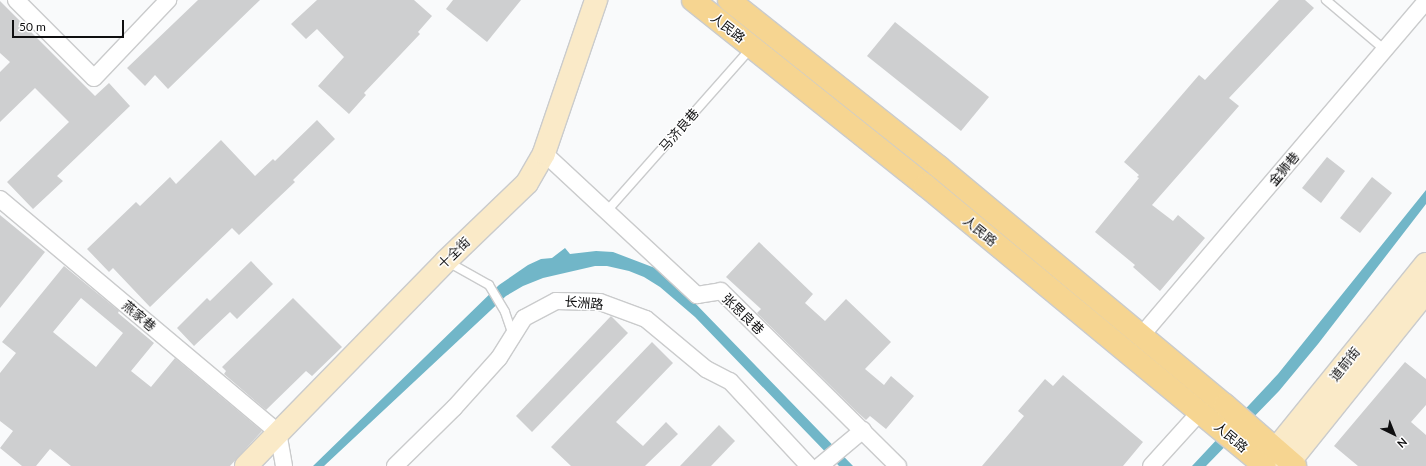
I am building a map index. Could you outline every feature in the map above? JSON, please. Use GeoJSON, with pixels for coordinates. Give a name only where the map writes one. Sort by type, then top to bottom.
{"type":"FeatureCollection","features":[{"type":"Feature","properties":{"kind":"main road","name":"十全街"},"geometry":{"type":"LineString","coordinates":[[246,466],[446,261],[527,183],[544,153],[596,0]]}},
{"type":"Feature","properties":{"kind":"main road","name":"人民路"},"geometry":{"type":"LineString","coordinates":[[693,0],[925,185],[1203,414],[1250,440],[1279,462]]}},
{"type":"Feature","properties":{"kind":"main road","name":"人民路"},"geometry":{"type":"LineString","coordinates":[[729,0],[939,167],[1225,405],[1250,440]]}},
{"type":"Feature","properties":{"kind":"main road","name":"道前街"},"geometry":{"type":"LineString","coordinates":[[1279,462],[1426,264]]}},
{"type":"Feature","properties":{"kind":"main road","name":"道前街"},"geometry":{"type":"LineString","coordinates":[[1279,462],[1426,292]]}},
{"type":"Feature","properties":{"kind":"street"},"geometry":{"type":"LineString","coordinates":[[16,0],[94,78],[168,0]]}},
{"type":"Feature","properties":{"kind":"street","name":"金狮巷"},"geometry":{"type":"LineString","coordinates":[[1141,336],[1426,1]]}},
{"type":"Feature","properties":{"kind":"street","name":"张思良巷"},"geometry":{"type":"LineString","coordinates":[[544,153],[606,212],[698,295],[721,291],[898,466]]}},
{"type":"Feature","properties":{"kind":"street","name":"燕家巷"},"geometry":{"type":"LineString","coordinates":[[0,199],[278,432]]}},
{"type":"Feature","properties":{"kind":"street","name":"长洲路"},"geometry":{"type":"LineString","coordinates":[[395,466],[454,408],[499,358],[524,318],[556,301],[600,302],[646,319],[706,369],[730,381],[809,466]]}},
{"type":"Feature","properties":{"kind":"street"},"geometry":{"type":"LineString","coordinates":[[1151,466],[1203,414]]}},
{"type":"Feature","properties":{"kind":"street"},"geometry":{"type":"LineString","coordinates":[[823,463],[863,430]]}},
{"type":"Feature","properties":{"kind":"street"},"geometry":{"type":"LineString","coordinates":[[278,432],[284,466]]}},
{"type":"Feature","properties":{"kind":"lane"},"geometry":{"type":"LineString","coordinates":[[1326,0],[1385,50]]}},
{"type":"Feature","properties":{"kind":"lane","name":"马济良巷"},"geometry":{"type":"LineString","coordinates":[[606,212],[752,47]]}},
{"type":"Feature","properties":{"kind":"lane"},"geometry":{"type":"LineString","coordinates":[[446,261],[489,285],[505,312],[513,335]]}},
{"type":"Feature","properties":{"kind":"water"},"geometry":{"type":"Polygon","coordinates":[[[1426,190],[1426,204],[1318,344],[1279,391],[1206,466],[1192,466],[1278,374],[1426,190]]]}},
{"type":"Feature","properties":{"kind":"water"},"geometry":{"type":"Polygon","coordinates":[[[565,248],[570,254],[596,251],[613,252],[655,268],[691,299],[853,466],[839,466],[695,317],[660,287],[644,277],[629,271],[607,266],[595,266],[543,278],[523,286],[506,296],[324,466],[313,466],[499,285],[528,265],[541,259],[552,258],[565,248]]]}},
{"type":"Feature","properties":{"kind":"building"},"geometry":{"type":"Polygon","coordinates":[[[198,0],[260,0],[168,89],[155,75],[145,86],[127,68],[198,0]]]}},
{"type":"Feature","properties":{"kind":"building"},"geometry":{"type":"Polygon","coordinates":[[[317,0],[414,0],[432,16],[418,32],[420,34],[364,93],[366,95],[349,114],[318,86],[344,57],[317,29],[306,39],[291,24],[317,0]]]}},
{"type":"Feature","properties":{"kind":"building"},"geometry":{"type":"Polygon","coordinates":[[[453,0],[521,0],[487,42],[446,9],[453,0]]]}},
{"type":"Feature","properties":{"kind":"building"},"geometry":{"type":"Polygon","coordinates":[[[1279,0],[1305,0],[1314,8],[1229,98],[1239,106],[1152,205],[1173,221],[1178,215],[1205,238],[1160,291],[1133,267],[1135,265],[1095,232],[1139,178],[1137,177],[1139,175],[1124,162],[1199,75],[1205,80],[1279,0]]]}},
{"type":"Feature","properties":{"kind":"building"},"geometry":{"type":"Polygon","coordinates":[[[0,1],[95,96],[109,83],[130,106],[57,176],[63,181],[33,209],[7,182],[69,122],[35,88],[0,122],[0,72],[10,62],[0,53],[0,1]]]}},
{"type":"Feature","properties":{"kind":"building"},"geometry":{"type":"Polygon","coordinates":[[[895,22],[989,97],[961,131],[867,56],[895,22]]]}},
{"type":"Feature","properties":{"kind":"building"},"geometry":{"type":"Polygon","coordinates":[[[317,120],[335,139],[293,180],[295,182],[239,235],[232,228],[150,307],[113,268],[109,272],[87,249],[136,202],[140,206],[170,177],[176,184],[221,140],[255,176],[273,159],[275,161],[317,120]]]}},
{"type":"Feature","properties":{"kind":"building"},"geometry":{"type":"Polygon","coordinates":[[[1327,157],[1345,171],[1321,203],[1302,188],[1327,157]]]}},
{"type":"Feature","properties":{"kind":"building"},"geometry":{"type":"Polygon","coordinates":[[[1372,177],[1392,193],[1360,233],[1340,218],[1372,177]]]}},
{"type":"Feature","properties":{"kind":"building"},"geometry":{"type":"Polygon","coordinates":[[[0,215],[45,252],[0,308],[0,215]]]}},
{"type":"Feature","properties":{"kind":"building"},"geometry":{"type":"Polygon","coordinates":[[[759,242],[813,294],[805,303],[825,321],[846,299],[891,342],[865,369],[884,385],[891,376],[914,396],[886,429],[870,416],[866,420],[856,411],[757,313],[761,309],[726,277],[759,242]]]}},
{"type":"Feature","properties":{"kind":"building"},"geometry":{"type":"Polygon","coordinates":[[[251,261],[273,284],[237,319],[230,312],[194,346],[177,328],[207,298],[210,301],[251,261]]]}},
{"type":"Feature","properties":{"kind":"building"},"geometry":{"type":"Polygon","coordinates":[[[64,266],[119,311],[118,313],[154,343],[131,371],[151,387],[175,358],[262,431],[230,466],[71,466],[50,449],[36,466],[22,466],[0,448],[13,431],[0,421],[0,373],[16,353],[2,342],[64,266]],[[81,298],[53,332],[96,367],[123,333],[81,298]]]}},
{"type":"Feature","properties":{"kind":"building"},"geometry":{"type":"Polygon","coordinates":[[[293,298],[342,347],[312,376],[306,371],[266,410],[224,374],[226,371],[222,367],[293,298]]]}},
{"type":"Feature","properties":{"kind":"building"},"geometry":{"type":"Polygon","coordinates":[[[611,316],[628,333],[532,432],[516,416],[611,316]]]}},
{"type":"Feature","properties":{"kind":"building"},"geometry":{"type":"Polygon","coordinates":[[[652,342],[673,363],[616,422],[643,446],[666,422],[678,434],[645,466],[571,466],[551,447],[652,342]]]}},
{"type":"Feature","properties":{"kind":"building"},"geometry":{"type":"Polygon","coordinates":[[[1405,362],[1426,379],[1426,405],[1411,422],[1426,435],[1426,466],[1358,466],[1334,446],[1405,362]]]}},
{"type":"Feature","properties":{"kind":"building"},"geometry":{"type":"Polygon","coordinates":[[[1063,375],[1143,442],[1123,466],[982,466],[1024,416],[1018,411],[1045,379],[1053,386],[1063,375]]]}},
{"type":"Feature","properties":{"kind":"building"},"geometry":{"type":"Polygon","coordinates":[[[719,425],[735,441],[711,466],[680,466],[719,425]]]}}]}
